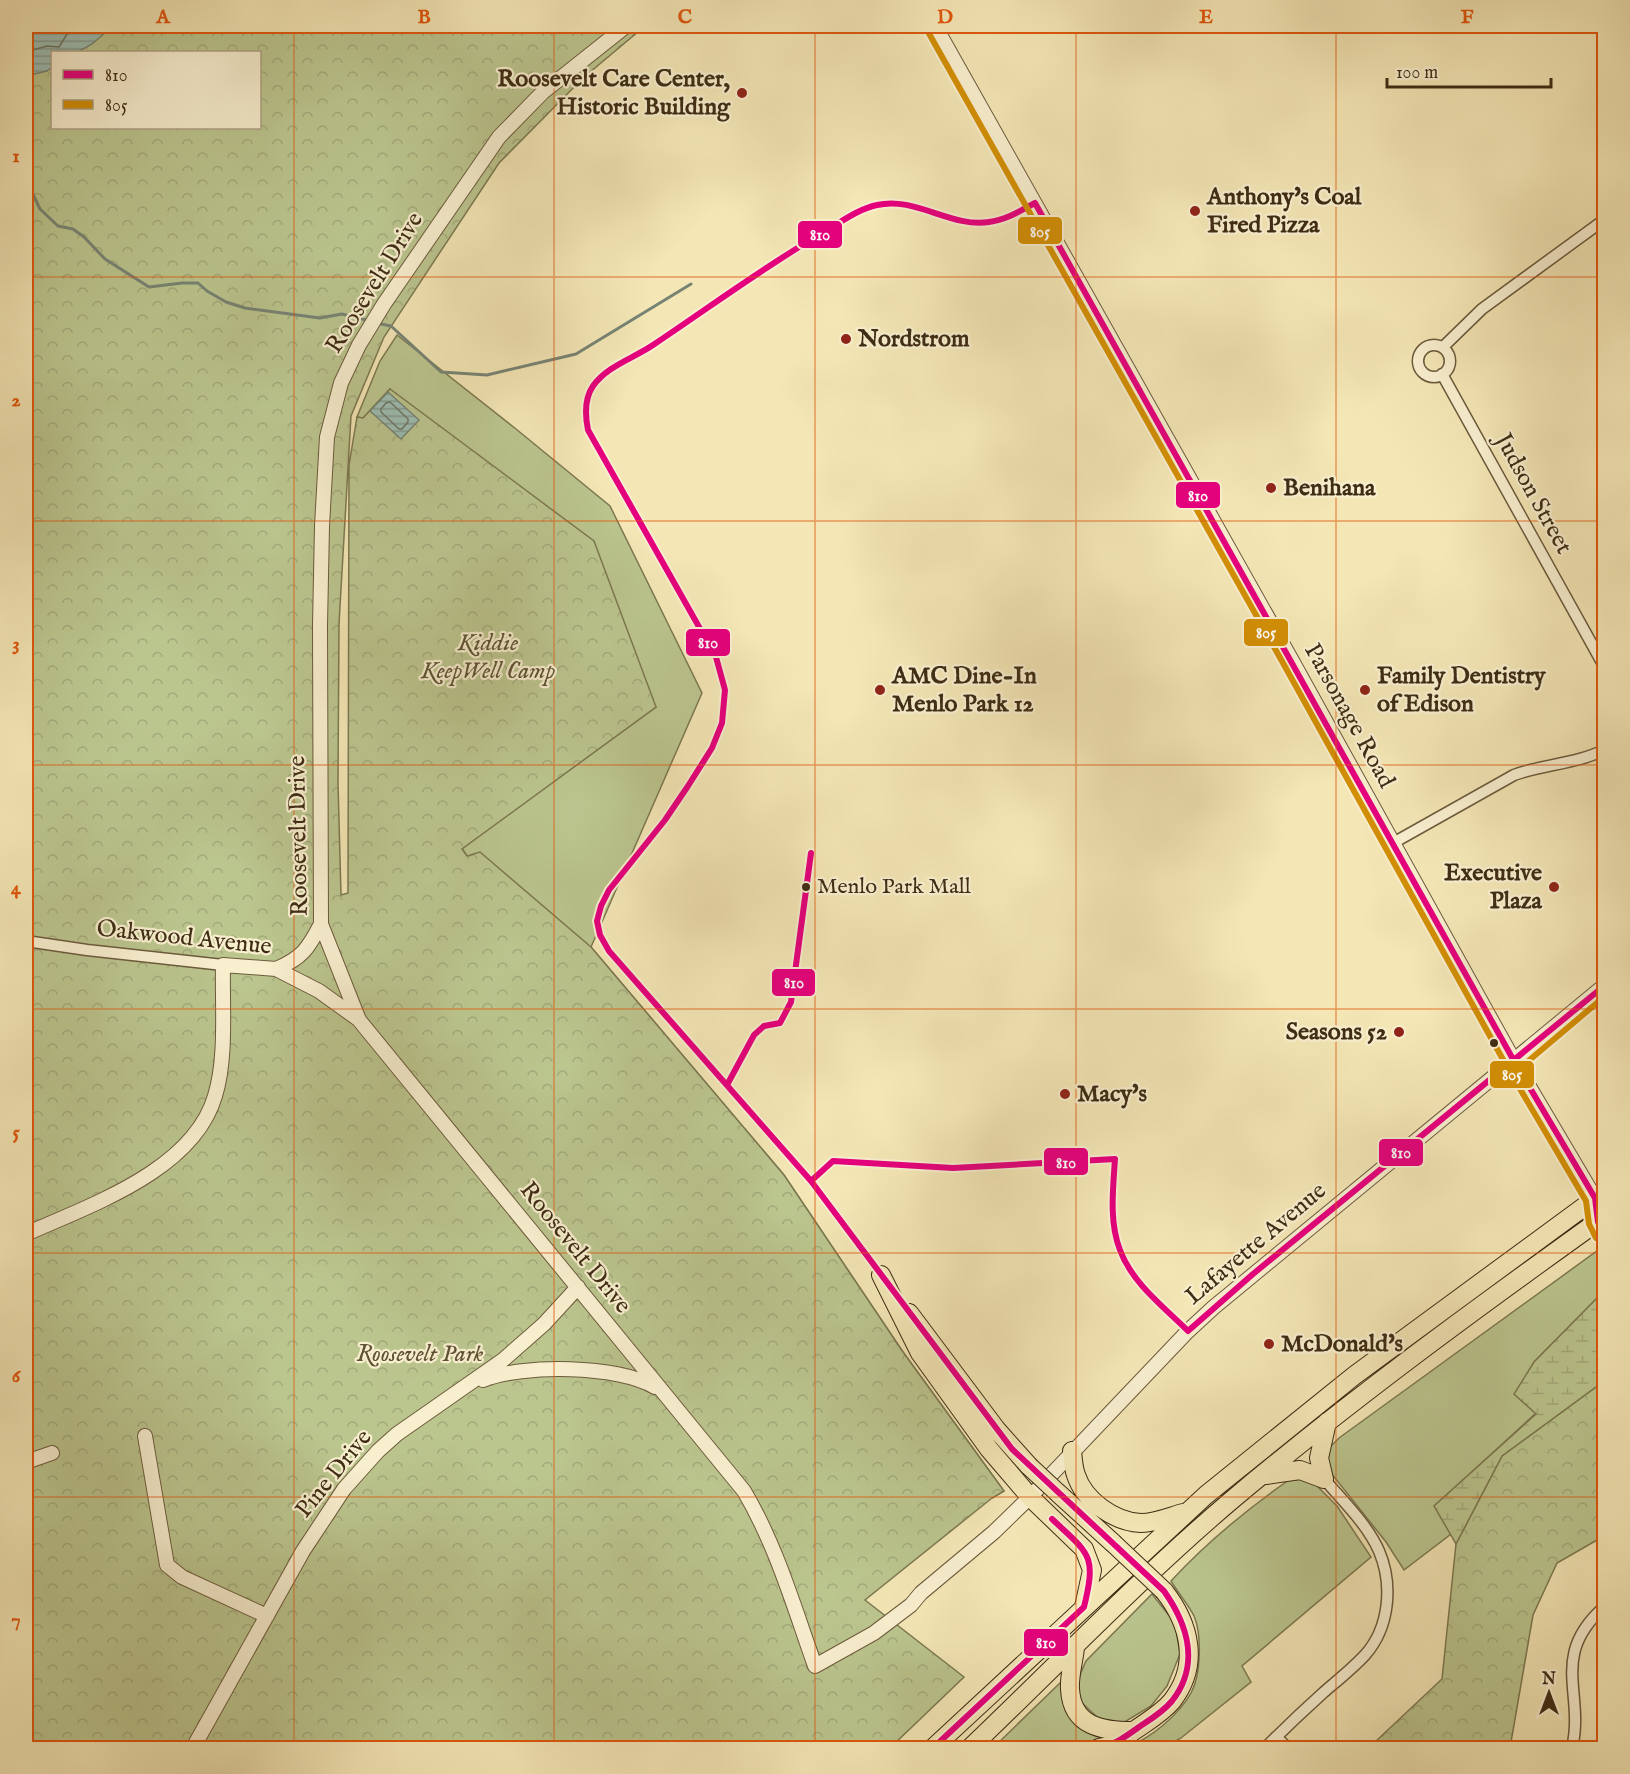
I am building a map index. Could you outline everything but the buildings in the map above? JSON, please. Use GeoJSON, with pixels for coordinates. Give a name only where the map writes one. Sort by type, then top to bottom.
{"type":"FeatureCollection","features":[{"type":"Feature","properties":{"kind":"highway"},"geometry":{"type":"LineString","coordinates":[[970,1749],[1197,1531],[1261,1476],[1327,1422],[1602,1212]]}},
{"type":"Feature","properties":{"kind":"highway"},"geometry":{"type":"LineString","coordinates":[[933,1749],[1187,1512],[1278,1435],[1355,1374],[1602,1212]]}},
{"type":"Feature","properties":{"kind":"highway"},"geometry":{"type":"LineString","coordinates":[[1084,1607],[1091,1578],[1089,1559],[1084,1549],[1030,1497],[989,1449],[920,1353],[881,1275],[996,1429],[1029,1467],[1164,1591],[1177,1606],[1185,1623],[1189,1638],[1187,1669],[1181,1686],[1170,1702],[1148,1722],[1133,1731],[1120,1743],[1099,1749]]}},
{"type":"Feature","properties":{"kind":"highway"},"geometry":{"type":"LineString","coordinates":[[1324,1479],[1319,1458],[1327,1422]]}},
{"type":"Feature","properties":{"kind":"highway"},"geometry":{"type":"LineString","coordinates":[[1072,1451],[1075,1473],[1082,1487],[1100,1506],[1111,1513],[1141,1523],[1187,1512]]}},
{"type":"Feature","properties":{"kind":"highway"},"geometry":{"type":"LineString","coordinates":[[1261,1476],[1300,1470],[1324,1479]]}},
{"type":"Feature","properties":{"kind":"highway"},"geometry":{"type":"LineString","coordinates":[[1075,1647],[1070,1691],[1073,1705],[1080,1717],[1090,1725],[1104,1730],[1133,1731]]}},
{"type":"Feature","properties":{"kind":"street","name":"Roosevelt Drive"},"geometry":{"type":"LineString","coordinates":[[626,26],[543,92],[514,120],[486,155],[384,304],[341,383],[327,437],[322,526],[321,924],[359,1020],[744,1491],[772,1546],[815,1666]]}},
{"type":"Feature","properties":{"kind":"street","name":"Parsonage Road"},"geometry":{"type":"LineString","coordinates":[[935,26],[1104,324],[1514,1060],[1602,1212]]}},
{"type":"Feature","properties":{"kind":"street"},"geometry":{"type":"LineString","coordinates":[[1443,347],[1482,309],[1605,220]]}},
{"type":"Feature","properties":{"kind":"street"},"geometry":{"type":"LineString","coordinates":[[1428,346],[1443,347],[1447,351],[1450,361],[1446,371],[1442,374],[1432,376],[1420,368],[1418,358],[1428,346]]}},
{"type":"Feature","properties":{"kind":"street","name":"Judson Street"},"geometry":{"type":"LineString","coordinates":[[1442,374],[1605,666]]}},
{"type":"Feature","properties":{"kind":"street"},"geometry":{"type":"LineString","coordinates":[[1393,843],[1514,775],[1527,770],[1576,760],[1605,750]]}},
{"type":"Feature","properties":{"kind":"street"},"geometry":{"type":"LineString","coordinates":[[276,969],[292,962],[308,949],[321,924]]}},
{"type":"Feature","properties":{"kind":"street","name":"Oakwood Avenue"},"geometry":{"type":"LineString","coordinates":[[26,941],[87,951],[276,969],[319,992],[359,1020]]}},
{"type":"Feature","properties":{"kind":"street"},"geometry":{"type":"LineString","coordinates":[[26,1234],[107,1198],[137,1181],[182,1149],[199,1130],[208,1115],[220,1075],[224,965]]}},
{"type":"Feature","properties":{"kind":"street","name":"Lafayette Avenue"},"geometry":{"type":"LineString","coordinates":[[815,1666],[874,1633],[911,1605],[921,1593],[1030,1497],[1188,1331],[1214,1307],[1605,986]]}},
{"type":"Feature","properties":{"kind":"street","name":"Pine Drive"},"geometry":{"type":"LineString","coordinates":[[193,1749],[315,1532],[344,1489],[397,1434],[465,1388],[525,1342],[578,1287]]}},
{"type":"Feature","properties":{"kind":"street"},"geometry":{"type":"LineString","coordinates":[[465,1388],[508,1373],[562,1370],[635,1377],[662,1391]]}},
{"type":"Feature","properties":{"kind":"street"},"geometry":{"type":"LineString","coordinates":[[145,1436],[167,1565],[182,1577],[267,1616]]}},
{"type":"Feature","properties":{"kind":"street"},"geometry":{"type":"LineString","coordinates":[[26,1462],[52,1453]]}},
{"type":"Feature","properties":{"kind":"street"},"geometry":{"type":"LineString","coordinates":[[1265,1749],[1366,1655],[1385,1618],[1387,1582],[1379,1551],[1355,1516],[1324,1479]]}},
{"type":"Feature","properties":{"kind":"street"},"geometry":{"type":"LineString","coordinates":[[1572,1749],[1574,1737],[1571,1679],[1573,1655],[1583,1631],[1605,1606]]}},
{"type":"Feature","properties":{"kind":"street"},"geometry":{"type":"LineString","coordinates":[[1276,1737],[1288,1749]]}},
{"type":"Feature","properties":{"kind":"green space","name":"Roosevelt Park"},"geometry":{"type":"Polygon","coordinates":[[[26,26],[645,26],[583,78],[499,163],[384,337],[351,416],[339,624],[338,783],[341,895],[348,893],[349,465],[357,417],[363,418],[390,389],[594,541],[656,707],[462,849],[467,856],[480,852],[591,947],[784,1175],[903,1352],[1004,1491],[992,1498],[865,1600],[964,1677],[890,1748],[26,1748],[26,26]]]}},
{"type":"Feature","properties":{"kind":"green space"},"geometry":{"type":"Polygon","coordinates":[[[397,335],[610,506],[702,693],[591,947],[784,1175],[903,1352],[1004,1491],[992,1498],[521,944],[462,848],[656,707],[390,389],[363,418],[357,417],[380,361],[397,335]]]}},
{"type":"Feature","properties":{"kind":"green space"},"geometry":{"type":"Polygon","coordinates":[[[1601,1248],[1604,1256],[1604,1291],[1534,1362],[1536,1413],[1435,1506],[1451,1534],[1404,1570],[1386,1542],[1327,1468],[1324,1453],[1339,1438],[1601,1248]]]}},
{"type":"Feature","properties":{"kind":"green space"},"geometry":{"type":"Polygon","coordinates":[[[1604,1291],[1604,1381],[1502,1456],[1456,1544],[1434,1506],[1536,1414],[1514,1394],[1534,1362],[1604,1291]]]}},
{"type":"Feature","properties":{"kind":"green space"},"geometry":{"type":"Polygon","coordinates":[[[1604,1381],[1604,1536],[1557,1563],[1533,1615],[1510,1748],[1378,1748],[1374,1743],[1442,1679],[1456,1544],[1502,1456],[1604,1381]]]}},
{"type":"Feature","properties":{"kind":"green space"},"geometry":{"type":"Polygon","coordinates":[[[1296,1475],[1310,1479],[1337,1506],[1371,1557],[1242,1666],[1251,1682],[1181,1738],[1164,1748],[1125,1748],[1153,1733],[1179,1710],[1191,1693],[1197,1676],[1199,1655],[1197,1624],[1192,1612],[1171,1581],[1230,1525],[1296,1475]]]}},
{"type":"Feature","properties":{"kind":"green space"},"geometry":{"type":"Polygon","coordinates":[[[1152,1594],[1175,1623],[1180,1654],[1167,1686],[1151,1706],[1123,1723],[1098,1718],[1079,1700],[1078,1679],[1086,1661],[1152,1594]]]}},
{"type":"Feature","properties":{"kind":"green space"},"geometry":{"type":"Polygon","coordinates":[[[1064,1679],[1063,1700],[1076,1726],[1107,1740],[1049,1748],[993,1748],[1064,1679]]]}},
{"type":"Feature","properties":{"kind":"water"},"geometry":{"type":"Polygon","coordinates":[[[26,26],[113,26],[80,51],[51,51],[51,68],[26,76],[26,26]]]}},
{"type":"Feature","properties":{"kind":"water"},"geometry":{"type":"Polygon","coordinates":[[[388,392],[419,420],[401,439],[370,411],[388,392]]]}},
{"type":"Feature","properties":{"kind":"waterway"},"geometry":{"type":"LineString","coordinates":[[26,184],[40,209],[58,226],[73,229],[105,259],[149,287],[198,283],[226,302],[245,308],[320,318],[342,314],[370,321]]}},
{"type":"Feature","properties":{"kind":"waterway"},"geometry":{"type":"LineString","coordinates":[[376,323],[391,326],[441,372],[487,375],[576,354],[691,284]]}},
{"type":"Feature","properties":{"kind":"transit line","name":"805"},"geometry":{"type":"LineString","coordinates":[[927,30],[1506,1065],[1586,1201],[1589,1224],[1596,1238]]}},
{"type":"Feature","properties":{"kind":"transit line","name":"810"},"geometry":{"type":"LineString","coordinates":[[1099,1748],[1120,1740],[1157,1715],[1172,1701],[1181,1687],[1186,1673],[1188,1645],[1172,1604],[1164,1591],[1012,1449],[811,1181],[609,951],[600,935],[597,921],[609,890],[665,820],[712,748],[722,723],[725,690],[716,657],[588,430],[587,402],[590,391],[599,379],[780,259],[863,210],[891,203],[975,223],[1001,219],[1035,203],[1514,1061],[1595,1198],[1598,1222],[1604,1234]]}},
{"type":"Feature","properties":{"kind":"transit line","name":"810"},"geometry":{"type":"LineString","coordinates":[[727,1085],[754,1035],[764,1026],[780,1023],[791,1002],[811,853]]}},
{"type":"Feature","properties":{"kind":"transit line","name":"810"},"geometry":{"type":"LineString","coordinates":[[811,1181],[833,1161],[953,1168],[1115,1159],[1114,1228],[1125,1262],[1140,1284],[1188,1331],[1253,1274],[1604,986]]}},
{"type":"Feature","properties":{"kind":"transit line","name":"805"},"geometry":{"type":"LineString","coordinates":[[1520,1068],[1604,997]]}},
{"type":"Feature","properties":{"kind":"transit line","name":"810"},"geometry":{"type":"LineString","coordinates":[[933,1748],[1084,1607],[1090,1576],[1087,1556],[1082,1548],[1052,1519]]}},
{"type":"Feature","properties":{"kind":"place","name":"Roosevelt Care Center, Historic Building"},"geometry":{"type":"Point","coordinates":[742,93]}},
{"type":"Feature","properties":{"kind":"place","name":"Anthony's Coal Fired Pizza"},"geometry":{"type":"Point","coordinates":[1195,211]}},
{"type":"Feature","properties":{"kind":"place","name":"Nordstrom"},"geometry":{"type":"Point","coordinates":[846,339]}},
{"type":"Feature","properties":{"kind":"place","name":"Benihana"},"geometry":{"type":"Point","coordinates":[1271,488]}},
{"type":"Feature","properties":{"kind":"place","name":"AMC Dine-In Menlo Park 12"},"geometry":{"type":"Point","coordinates":[880,690]}},
{"type":"Feature","properties":{"kind":"place","name":"Family Dentistry of Edison"},"geometry":{"type":"Point","coordinates":[1365,690]}},
{"type":"Feature","properties":{"kind":"place","name":"Menlo Park Mall"},"geometry":{"type":"Point","coordinates":[806,887]}},
{"type":"Feature","properties":{"kind":"place","name":"Executive Plaza"},"geometry":{"type":"Point","coordinates":[1554,887]}},
{"type":"Feature","properties":{"kind":"place","name":"Seasons 52"},"geometry":{"type":"Point","coordinates":[1399,1032]}},
{"type":"Feature","properties":{"kind":"place","name":"Macy's"},"geometry":{"type":"Point","coordinates":[1065,1094]}},
{"type":"Feature","properties":{"kind":"place","name":"McDonald's"},"geometry":{"type":"Point","coordinates":[1269,1344]}},
{"type":"Feature","properties":{"kind":"park label","name":"Kiddie KeepWell Camp"},"geometry":{"type":"Point","coordinates":[488,657]}}]}
